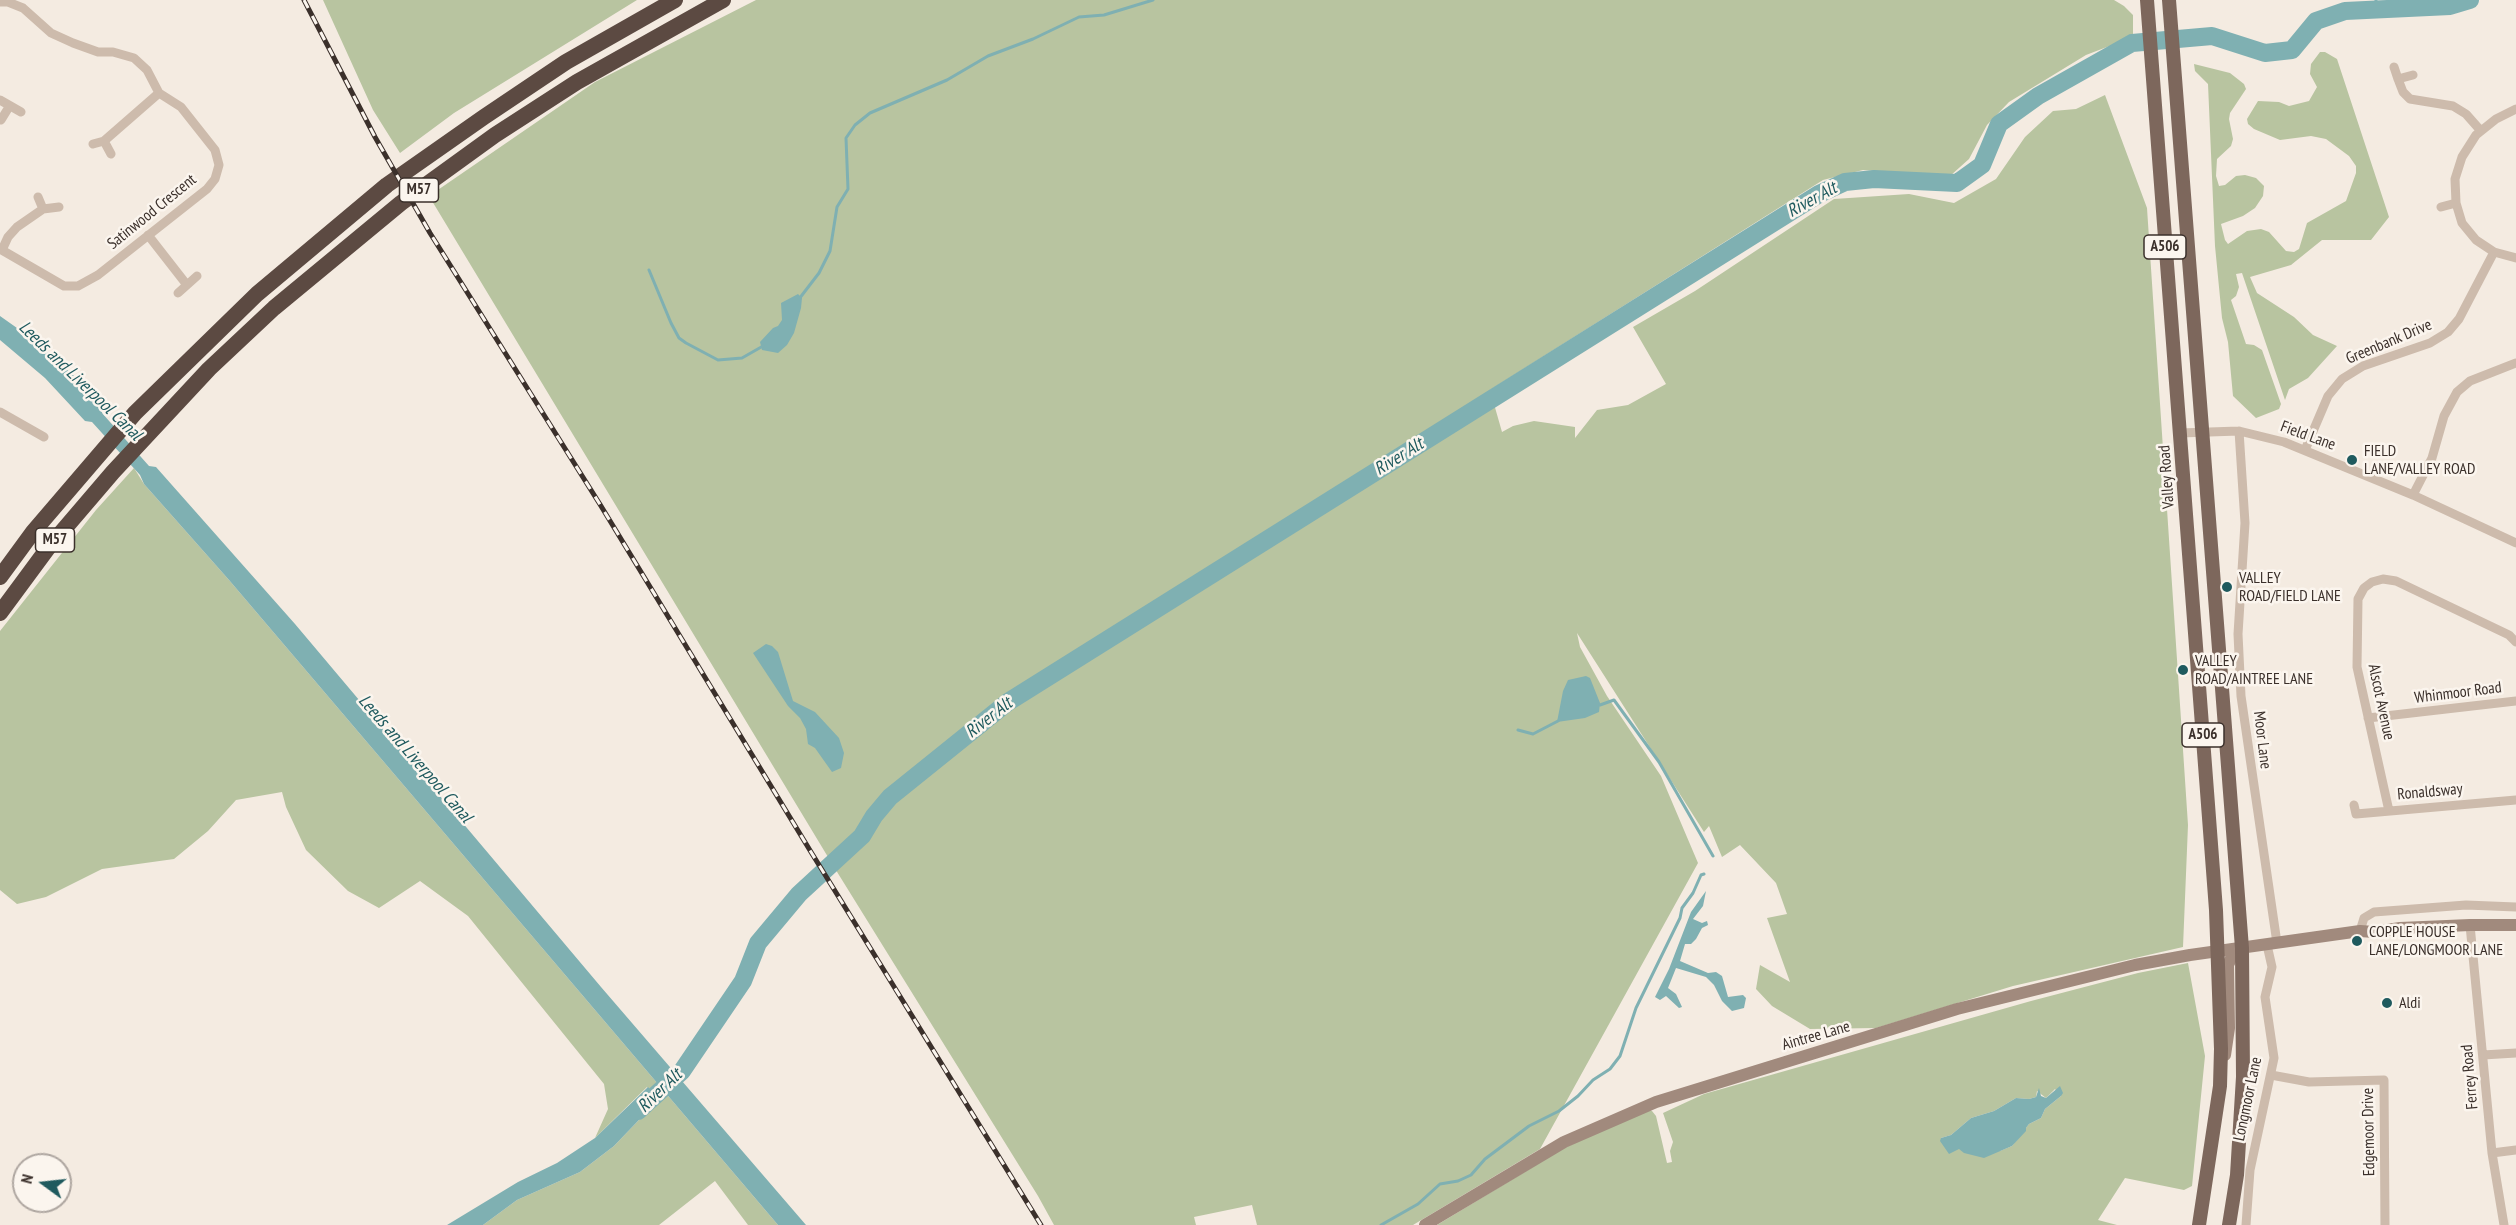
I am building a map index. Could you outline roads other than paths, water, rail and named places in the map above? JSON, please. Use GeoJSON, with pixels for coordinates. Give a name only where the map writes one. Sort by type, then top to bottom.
{"type":"FeatureCollection","features":[{"type":"Feature","properties":{"kind":"highway","name":"M57"},"geometry":{"type":"LineString","coordinates":[[0,577],[33,532],[135,413],[257,294],[387,185],[566,62],[675,0]]}},
{"type":"Feature","properties":{"kind":"highway","name":"M57"},"geometry":{"type":"LineString","coordinates":[[0,613],[48,548],[152,429],[209,369],[274,308],[401,203],[495,135],[577,82],[723,0]]}},
{"type":"Feature","properties":{"kind":"main road","name":"Valley Road"},"geometry":{"type":"LineString","coordinates":[[2146,0],[2217,951]]}},
{"type":"Feature","properties":{"kind":"main road","name":"A506"},"geometry":{"type":"LineString","coordinates":[[2169,0],[2242,948]]}},
{"type":"Feature","properties":{"kind":"main road","name":"Aintree Lane"},"geometry":{"type":"LineString","coordinates":[[1425,1225],[1564,1142],[1656,1101],[1957,1009],[2135,965],[2217,951],[2400,928],[2516,925]]}},
{"type":"Feature","properties":{"kind":"main road"},"geometry":{"type":"LineString","coordinates":[[2220,1086],[2229,1029],[2228,965],[2233,954],[2242,948]]}},
{"type":"Feature","properties":{"kind":"main road","name":"Longmoor Lane"},"geometry":{"type":"LineString","coordinates":[[2229,1225],[2237,1175],[2243,1077],[2242,948]]}},
{"type":"Feature","properties":{"kind":"main road","name":"Longmoor Lane"},"geometry":{"type":"LineString","coordinates":[[2199,1225],[2220,1086],[2221,1049],[2217,951]]}},
{"type":"Feature","properties":{"kind":"street","name":"Satinwood Crescent"},"geometry":{"type":"LineString","coordinates":[[0,2],[8,2],[22,8],[51,33],[73,43],[98,52],[112,52],[134,58],[147,70],[159,93],[181,107],[215,150],[219,165],[215,179],[207,189],[98,275],[78,286],[64,286],[1,249]]}},
{"type":"Feature","properties":{"kind":"street"},"geometry":{"type":"LineString","coordinates":[[2394,68],[2403,92],[2410,99],[2453,106],[2466,114],[2481,131]]}},
{"type":"Feature","properties":{"kind":"street"},"geometry":{"type":"LineString","coordinates":[[2398,79],[2413,75]]}},
{"type":"Feature","properties":{"kind":"street"},"geometry":{"type":"LineString","coordinates":[[93,144],[104,141],[159,93]]}},
{"type":"Feature","properties":{"kind":"street"},"geometry":{"type":"LineString","coordinates":[[0,100],[21,112]]}},
{"type":"Feature","properties":{"kind":"street"},"geometry":{"type":"LineString","coordinates":[[1,120],[9,107]]}},
{"type":"Feature","properties":{"kind":"street"},"geometry":{"type":"LineString","coordinates":[[2516,109],[2496,119],[2466,148],[2455,179],[2456,203],[2462,223],[2476,240],[2494,252],[2516,258]]}},
{"type":"Feature","properties":{"kind":"street"},"geometry":{"type":"LineString","coordinates":[[104,141],[111,154]]}},
{"type":"Feature","properties":{"kind":"street"},"geometry":{"type":"LineString","coordinates":[[38,197],[43,210]]}},
{"type":"Feature","properties":{"kind":"street"},"geometry":{"type":"LineString","coordinates":[[2441,207],[2456,203]]}},
{"type":"Feature","properties":{"kind":"street"},"geometry":{"type":"LineString","coordinates":[[1,249],[17,227],[43,210],[59,207]]}},
{"type":"Feature","properties":{"kind":"street"},"geometry":{"type":"LineString","coordinates":[[148,236],[187,285]]}},
{"type":"Feature","properties":{"kind":"street","name":"Greenbank Drive"},"geometry":{"type":"LineString","coordinates":[[2306,450],[2328,396],[2336,385],[2363,366],[2430,343],[2448,332],[2459,319],[2494,252]]}},
{"type":"Feature","properties":{"kind":"street"},"geometry":{"type":"LineString","coordinates":[[178,293],[197,276]]}},
{"type":"Feature","properties":{"kind":"street"},"geometry":{"type":"LineString","coordinates":[[2414,495],[2432,458],[2444,416],[2457,392],[2470,381],[2516,363]]}},
{"type":"Feature","properties":{"kind":"street"},"geometry":{"type":"LineString","coordinates":[[0,412],[44,437]]}},
{"type":"Feature","properties":{"kind":"street","name":"Field Lane"},"geometry":{"type":"LineString","coordinates":[[2180,433],[2239,431],[2306,450],[2414,495],[2516,543]]}},
{"type":"Feature","properties":{"kind":"street","name":"Moor Lane"},"geometry":{"type":"LineString","coordinates":[[2239,431],[2245,523],[2238,634],[2241,696],[2272,944]]}},
{"type":"Feature","properties":{"kind":"street","name":"Alscot Avenue"},"geometry":{"type":"LineString","coordinates":[[2389,811],[2357,667],[2358,599],[2364,588],[2372,582],[2383,579],[2396,581],[2509,635],[2516,642]]}},
{"type":"Feature","properties":{"kind":"street","name":"Whinmoor Road"},"geometry":{"type":"LineString","coordinates":[[2368,718],[2516,701]]}},
{"type":"Feature","properties":{"kind":"street","name":"Ronaldsway"},"geometry":{"type":"LineString","coordinates":[[2354,805],[2356,814],[2516,800]]}},
{"type":"Feature","properties":{"kind":"street"},"geometry":{"type":"LineString","coordinates":[[2360,932],[2364,918],[2374,912],[2466,905],[2516,907]]}},
{"type":"Feature","properties":{"kind":"street","name":"Ferrey Road"},"geometry":{"type":"LineString","coordinates":[[2470,925],[2492,1153],[2504,1225]]}},
{"type":"Feature","properties":{"kind":"street","name":"Longmoor Lane"},"geometry":{"type":"LineString","coordinates":[[2246,1225],[2250,1170],[2271,1075],[2274,1049],[2265,994],[2272,967],[2272,944]]}},
{"type":"Feature","properties":{"kind":"street"},"geometry":{"type":"LineString","coordinates":[[2483,1055],[2516,1053]]}},
{"type":"Feature","properties":{"kind":"street","name":"Edgemoor Drive"},"geometry":{"type":"LineString","coordinates":[[2271,1075],[2309,1082],[2385,1080],[2385,1225]]}},
{"type":"Feature","properties":{"kind":"street"},"geometry":{"type":"LineString","coordinates":[[2492,1153],[2516,1150]]}},
{"type":"Feature","properties":{"kind":"water"},"geometry":{"type":"Polygon","coordinates":[[[798,294],[802,298],[801,308],[794,333],[787,345],[778,353],[762,350],[760,342],[782,320],[781,303],[798,294]]]}},
{"type":"Feature","properties":{"kind":"water"},"geometry":{"type":"Polygon","coordinates":[[[0,316],[34,340],[73,375],[102,406],[102,413],[149,466],[156,467],[295,624],[601,987],[806,1225],[778,1225],[229,580],[144,484],[140,475],[92,422],[85,421],[45,378],[0,340],[0,316]]]}},
{"type":"Feature","properties":{"kind":"water"},"geometry":{"type":"Polygon","coordinates":[[[766,644],[778,652],[793,701],[815,712],[839,738],[844,753],[841,768],[832,772],[815,748],[808,744],[806,729],[800,718],[788,706],[753,653],[766,644]]]}},
{"type":"Feature","properties":{"kind":"water"},"geometry":{"type":"Polygon","coordinates":[[[1586,676],[1590,678],[1600,703],[1599,712],[1585,718],[1557,722],[1563,691],[1568,680],[1586,676]]]}},
{"type":"Feature","properties":{"kind":"water"},"geometry":{"type":"Polygon","coordinates":[[[1706,891],[1703,906],[1693,919],[1702,923],[1707,921],[1708,925],[1702,928],[1691,944],[1685,944],[1680,961],[1708,973],[1716,972],[1722,976],[1728,997],[1743,995],[1746,998],[1744,1008],[1732,1011],[1722,1001],[1714,985],[1706,977],[1676,968],[1668,988],[1676,994],[1682,1007],[1679,1008],[1666,996],[1660,1000],[1655,997],[1669,969],[1691,912],[1706,891]]]}},
{"type":"Feature","properties":{"kind":"water"},"geometry":{"type":"Polygon","coordinates":[[[2060,1086],[2063,1093],[2061,1096],[2045,1109],[2041,1118],[2029,1124],[2026,1131],[2012,1146],[1984,1158],[1964,1153],[1959,1149],[1949,1154],[1940,1141],[1941,1138],[1951,1135],[1971,1118],[1994,1111],[2016,1098],[2036,1097],[2039,1088],[2041,1096],[2046,1098],[2060,1086]]]}},
{"type":"Feature","properties":{"kind":"water"},"geometry":{"type":"Polygon","coordinates":[[[648,1087],[659,1099],[614,1146],[580,1172],[517,1200],[483,1225],[447,1225],[518,1182],[557,1163],[595,1138],[648,1087]]]}},
{"type":"Feature","properties":{"kind":"waterway"},"geometry":{"type":"LineString","coordinates":[[799,299],[819,273],[830,251],[837,207],[848,189],[846,138],[855,125],[870,113],[947,80],[988,56],[1033,39],[1079,17],[1104,15],[1153,0]]}},
{"type":"Feature","properties":{"kind":"waterway"},"geometry":{"type":"LineString","coordinates":[[2376,0],[2376,9]]}},
{"type":"Feature","properties":{"kind":"waterway","name":"River Alt"},"geometry":{"type":"LineString","coordinates":[[638,1111],[682,1071],[743,981],[758,943],[799,894],[862,836],[874,816],[890,797],[1008,702],[1819,194],[1845,182],[1874,179],[1957,183],[1982,165],[1999,124],[2038,96],[2132,43],[2212,36],[2265,53],[2292,50],[2316,21],[2345,11],[2450,6],[2470,0]]}},
{"type":"Feature","properties":{"kind":"waterway"},"geometry":{"type":"LineString","coordinates":[[649,270],[671,323],[679,338],[686,343],[718,360],[742,358],[763,346]]}},
{"type":"Feature","properties":{"kind":"waterway"},"geometry":{"type":"LineString","coordinates":[[1600,705],[1614,700],[1659,762],[1713,856]]}},
{"type":"Feature","properties":{"kind":"waterway"},"geometry":{"type":"LineString","coordinates":[[1518,730],[1533,734],[1558,721]]}},
{"type":"Feature","properties":{"kind":"waterway"},"geometry":{"type":"LineString","coordinates":[[1381,1225],[1418,1204],[1440,1184],[1458,1181],[1471,1175],[1485,1159],[1529,1126],[1559,1111],[1593,1080],[1610,1069],[1620,1056],[1636,1008],[1680,918],[1682,908],[1693,893],[1701,875],[1704,874]]}},
{"type":"Feature","properties":{"kind":"railway"},"geometry":{"type":"LineString","coordinates":[[304,0],[375,137],[430,233],[601,506],[1041,1225]]}},
{"type":"Feature","properties":{"kind":"place","name":"FIELD LANE/VALLEY ROAD"},"geometry":{"type":"Point","coordinates":[2352,460]}},
{"type":"Feature","properties":{"kind":"place","name":"VALLEY ROAD/FIELD LANE"},"geometry":{"type":"Point","coordinates":[2227,587]}},
{"type":"Feature","properties":{"kind":"place","name":"VALLEY ROAD/AINTREE LANE"},"geometry":{"type":"Point","coordinates":[2183,670]}},
{"type":"Feature","properties":{"kind":"place","name":"COPPLE HOUSE LANE/LONGMOOR LANE"},"geometry":{"type":"Point","coordinates":[2357,941]}},
{"type":"Feature","properties":{"kind":"place","name":"Aldi"},"geometry":{"type":"Point","coordinates":[2387,1003]}},
{"type":"Feature","properties":{"kind":"water label","name":"Leeds and Liverpool Canal"},"geometry":{"type":"Point","coordinates":[80,381]}},
{"type":"Feature","properties":{"kind":"water label","name":"Leeds and Liverpool Canal"},"geometry":{"type":"Point","coordinates":[415,759]}}]}
